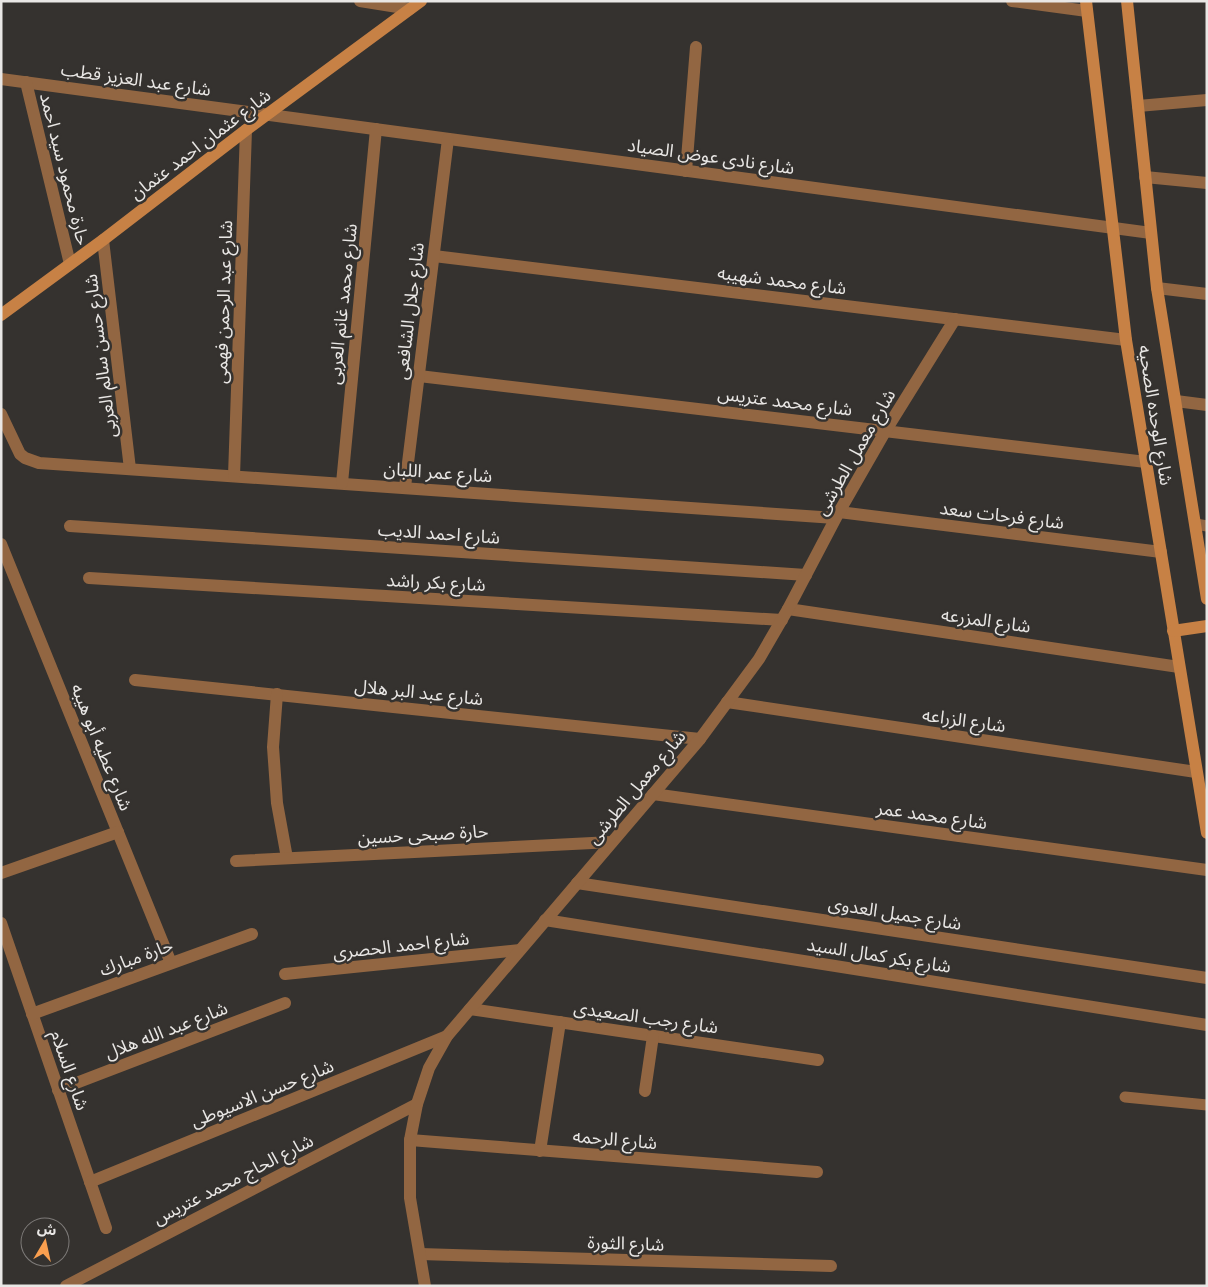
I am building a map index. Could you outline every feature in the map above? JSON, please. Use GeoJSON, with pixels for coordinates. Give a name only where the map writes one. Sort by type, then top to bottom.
{"type":"FeatureCollection","features":[{"type":"Feature","properties":{"kind":"street"},"geometry":{"type":"LineString","coordinates":[[360,1],[410,9]]}},
{"type":"Feature","properties":{"kind":"street","name":"شارع عثمان احمد عثمان"},"geometry":{"type":"LineString","coordinates":[[1,315],[104,240],[266,114],[421,1]]}},
{"type":"Feature","properties":{"kind":"street"},"geometry":{"type":"LineString","coordinates":[[1012,1],[1086,6]]}},
{"type":"Feature","properties":{"kind":"street","name":"شارع الوحده الصحيه"},"geometry":{"type":"LineString","coordinates":[[1127,1],[1157,288],[1176,401],[1201,525],[1206,593]]}},
{"type":"Feature","properties":{"kind":"street","name":"شارع الوحده الصحيه"},"geometry":{"type":"LineString","coordinates":[[1086,6],[1126,340],[1207,833]]}},
{"type":"Feature","properties":{"kind":"street"},"geometry":{"type":"LineString","coordinates":[[686,171],[696,47]]}},
{"type":"Feature","properties":{"kind":"street","name":"شارع عبد العزيز قطب"},"geometry":{"type":"LineString","coordinates":[[1,79],[266,114]]}},
{"type":"Feature","properties":{"kind":"street","name":"حارة محمود سيد احمد"},"geometry":{"type":"LineString","coordinates":[[26,82],[70,264]]}},
{"type":"Feature","properties":{"kind":"street"},"geometry":{"type":"LineString","coordinates":[[1138,106],[1207,100]]}},
{"type":"Feature","properties":{"kind":"street","name":"شارع نادى عوض الصياد"},"geometry":{"type":"LineString","coordinates":[[266,114],[1151,233]]}},
{"type":"Feature","properties":{"kind":"street","name":"شارع محمد غانم العربى"},"geometry":{"type":"LineString","coordinates":[[342,483],[376,129]]}},
{"type":"Feature","properties":{"kind":"street","name":"شارع عبد الرحمن فهمى"},"geometry":{"type":"LineString","coordinates":[[234,476],[246,130]]}},
{"type":"Feature","properties":{"kind":"street","name":"شارع جلال الشافعى"},"geometry":{"type":"LineString","coordinates":[[405,487],[448,139]]}},
{"type":"Feature","properties":{"kind":"street"},"geometry":{"type":"LineString","coordinates":[[1145,177],[1207,183]]}},
{"type":"Feature","properties":{"kind":"street","name":"شارع حسن سالم العربى"},"geometry":{"type":"LineString","coordinates":[[104,240],[130,469]]}},
{"type":"Feature","properties":{"kind":"street","name":"شارع محمد شهيبه"},"geometry":{"type":"LineString","coordinates":[[434,256],[1126,340]]}},
{"type":"Feature","properties":{"kind":"street"},"geometry":{"type":"LineString","coordinates":[[1157,288],[1207,294]]}},
{"type":"Feature","properties":{"kind":"street","name":"شارع معمل الطرشى"},"geometry":{"type":"LineString","coordinates":[[426,1286],[410,1198],[410,1140],[417,1104],[429,1068],[447,1036],[700,739],[759,659],[788,609],[837,515],[886,430],[955,319]]}},
{"type":"Feature","properties":{"kind":"street","name":"شارع محمد عتريس"},"geometry":{"type":"LineString","coordinates":[[419,376],[1146,462]]}},
{"type":"Feature","properties":{"kind":"street"},"geometry":{"type":"LineString","coordinates":[[1176,401],[1207,405]]}},
{"type":"Feature","properties":{"kind":"street","name":"شارع عمر اللبان"},"geometry":{"type":"LineString","coordinates":[[1,414],[20,454],[39,463],[837,515]]}},
{"type":"Feature","properties":{"kind":"street","name":"شارع فرحات سعد"},"geometry":{"type":"LineString","coordinates":[[837,515],[1161,552]]}},
{"type":"Feature","properties":{"kind":"street","name":"شارع احمد الديب"},"geometry":{"type":"LineString","coordinates":[[70,526],[806,575]]}},
{"type":"Feature","properties":{"kind":"street","name":"شارع عطيه أبو هيبه"},"geometry":{"type":"LineString","coordinates":[[1,544],[171,964]]}},
{"type":"Feature","properties":{"kind":"street","name":"شارع بكر راشد"},"geometry":{"type":"LineString","coordinates":[[89,578],[782,620]]}},
{"type":"Feature","properties":{"kind":"street","name":"شارع المزرعه"},"geometry":{"type":"LineString","coordinates":[[788,609],[1179,667]]}},
{"type":"Feature","properties":{"kind":"street"},"geometry":{"type":"LineString","coordinates":[[1174,631],[1207,626]]}},
{"type":"Feature","properties":{"kind":"street","name":"شارع عبد البر هلال"},"geometry":{"type":"LineString","coordinates":[[135,680],[700,739]]}},
{"type":"Feature","properties":{"kind":"street"},"geometry":{"type":"LineString","coordinates":[[277,694],[274,747],[277,803],[287,858]]}},
{"type":"Feature","properties":{"kind":"street","name":"شارع الزراعه"},"geometry":{"type":"LineString","coordinates":[[728,702],[1196,772]]}},
{"type":"Feature","properties":{"kind":"street","name":"شارع محمد عمر"},"geometry":{"type":"LineString","coordinates":[[653,794],[1207,870]]}},
{"type":"Feature","properties":{"kind":"street"},"geometry":{"type":"LineString","coordinates":[[1,873],[118,832]]}},
{"type":"Feature","properties":{"kind":"street","name":"حارة صبحى حسين"},"geometry":{"type":"LineString","coordinates":[[236,861],[612,842]]}},
{"type":"Feature","properties":{"kind":"street","name":"شارع جميل العدوى"},"geometry":{"type":"LineString","coordinates":[[577,883],[1207,978]]}},
{"type":"Feature","properties":{"kind":"street","name":"شارع بكر كمال السيد"},"geometry":{"type":"LineString","coordinates":[[545,920],[1207,1025]]}},
{"type":"Feature","properties":{"kind":"street","name":"شارع السلام"},"geometry":{"type":"LineString","coordinates":[[1,923],[106,1228]]}},
{"type":"Feature","properties":{"kind":"street","name":"حارة مبارك"},"geometry":{"type":"LineString","coordinates":[[32,1014],[252,934]]}},
{"type":"Feature","properties":{"kind":"street","name":"شارع احمد الحصرى"},"geometry":{"type":"LineString","coordinates":[[285,974],[520,950]]}},
{"type":"Feature","properties":{"kind":"street","name":"شارع عبد الله هلال"},"geometry":{"type":"LineString","coordinates":[[58,1090],[285,1003]]}},
{"type":"Feature","properties":{"kind":"street","name":"شارع رجب الصعيدى"},"geometry":{"type":"LineString","coordinates":[[470,1008],[818,1060]]}},
{"type":"Feature","properties":{"kind":"street"},"geometry":{"type":"LineString","coordinates":[[540,1151],[560,1022]]}},
{"type":"Feature","properties":{"kind":"street","name":"شارع حسن الاسيوطى"},"geometry":{"type":"LineString","coordinates":[[90,1182],[447,1036]]}},
{"type":"Feature","properties":{"kind":"street"},"geometry":{"type":"LineString","coordinates":[[645,1092],[653,1036]]}},
{"type":"Feature","properties":{"kind":"street","name":"شارع الحاج محمد عتريس"},"geometry":{"type":"LineString","coordinates":[[66,1286],[417,1104]]}},
{"type":"Feature","properties":{"kind":"street","name":"شارع الرحمه"},"geometry":{"type":"LineString","coordinates":[[410,1140],[817,1172]]}},
{"type":"Feature","properties":{"kind":"street","name":"شارع الثورة"},"geometry":{"type":"LineString","coordinates":[[420,1254],[831,1266]]}},
{"type":"Feature","properties":{"kind":"lane"},"geometry":{"type":"LineString","coordinates":[[1125,1097],[1207,1104]]}}]}
